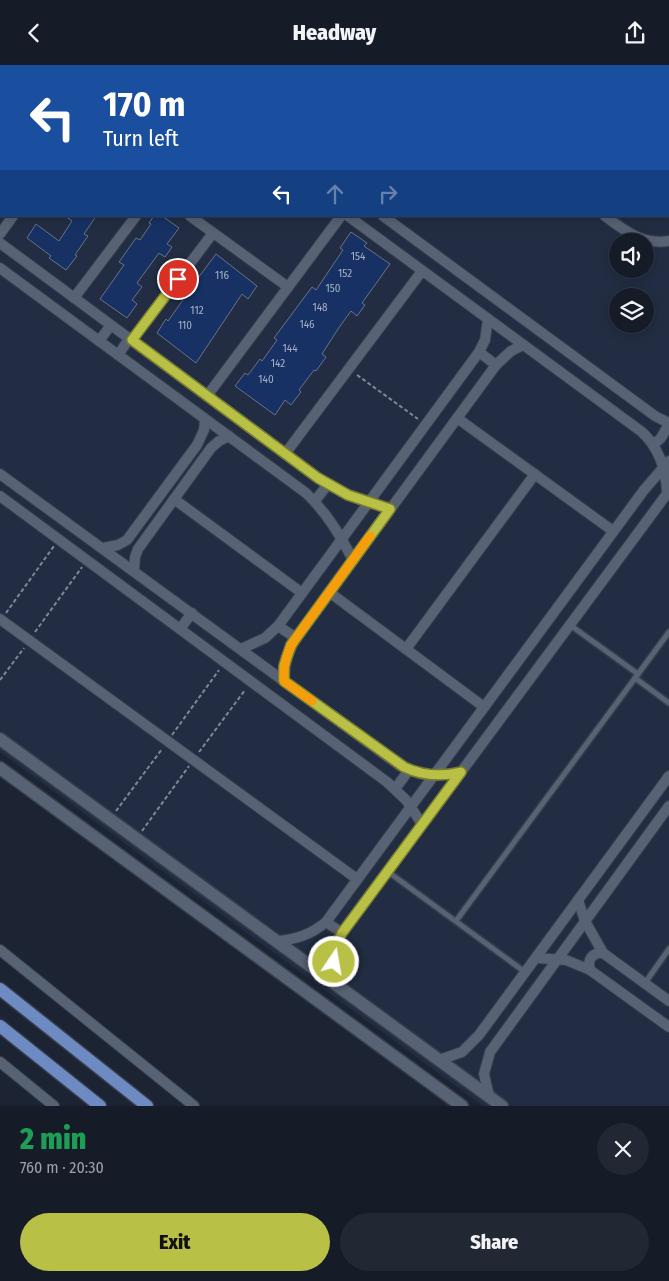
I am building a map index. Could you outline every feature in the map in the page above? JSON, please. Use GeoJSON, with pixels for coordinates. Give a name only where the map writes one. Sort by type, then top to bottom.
{"type":"FeatureCollection","features":[{"type":"Feature","properties":{"kind":"main road"},"geometry":{"type":"LineString","coordinates":[[0,989],[147,1106]]}},
{"type":"Feature","properties":{"kind":"main road"},"geometry":{"type":"LineString","coordinates":[[0,1027],[100,1106]]}},
{"type":"Feature","properties":{"kind":"street"},"geometry":{"type":"LineString","coordinates":[[0,234],[12,217]]}},
{"type":"Feature","properties":{"kind":"street"},"geometry":{"type":"LineString","coordinates":[[74,298],[135,217]]}},
{"type":"Feature","properties":{"kind":"street"},"geometry":{"type":"LineString","coordinates":[[191,217],[288,287]]}},
{"type":"Feature","properties":{"kind":"street"},"geometry":{"type":"LineString","coordinates":[[207,396],[340,217]]}},
{"type":"Feature","properties":{"kind":"street"},"geometry":{"type":"LineString","coordinates":[[336,985],[335,955],[342,933],[668,491],[666,464],[642,432],[349,217]]}},
{"type":"Feature","properties":{"kind":"street"},"geometry":{"type":"LineString","coordinates":[[384,217],[655,416],[669,423],[661,438],[653,445]]}},
{"type":"Feature","properties":{"kind":"street"},"geometry":{"type":"LineString","coordinates":[[606,217],[637,238],[655,242],[669,241]]}},
{"type":"Feature","properties":{"kind":"street"},"geometry":{"type":"LineString","coordinates":[[118,355],[213,233]]}},
{"type":"Feature","properties":{"kind":"street"},"geometry":{"type":"LineString","coordinates":[[0,243],[328,484],[368,503],[390,509]]}},
{"type":"Feature","properties":{"kind":"street"},"geometry":{"type":"LineString","coordinates":[[0,268],[306,493],[330,519],[353,560]]}},
{"type":"Feature","properties":{"kind":"street"},"geometry":{"type":"LineString","coordinates":[[285,454],[422,271]]}},
{"type":"Feature","properties":{"kind":"street"},"geometry":{"type":"LineString","coordinates":[[0,281],[10,276]]}},
{"type":"Feature","properties":{"kind":"street"},"geometry":{"type":"LineString","coordinates":[[241,649],[258,642],[278,625],[302,593],[479,353],[485,340],[488,319]]}},
{"type":"Feature","properties":{"kind":"street"},"geometry":{"type":"LineString","coordinates":[[99,341],[111,325]]}},
{"type":"Feature","properties":{"kind":"street"},"geometry":{"type":"LineString","coordinates":[[284,681],[286,658],[296,638],[496,365],[511,351],[523,345]]}},
{"type":"Feature","properties":{"kind":"street"},"geometry":{"type":"LineString","coordinates":[[479,353],[496,365]]}},
{"type":"Feature","properties":{"kind":"street"},"geometry":{"type":"LineString","coordinates":[[457,417],[613,531]]}},
{"type":"Feature","properties":{"kind":"street"},"geometry":{"type":"LineString","coordinates":[[103,548],[118,545],[126,540],[197,445],[204,430],[205,419]]}},
{"type":"Feature","properties":{"kind":"street"},"geometry":{"type":"LineString","coordinates":[[134,571],[135,557],[138,549],[208,452],[219,441],[229,436]]}},
{"type":"Feature","properties":{"kind":"street"},"geometry":{"type":"LineString","coordinates":[[197,445],[208,452]]}},
{"type":"Feature","properties":{"kind":"street"},"geometry":{"type":"LineString","coordinates":[[276,941],[303,936],[326,922],[613,531],[666,464]]}},
{"type":"Feature","properties":{"kind":"street"},"geometry":{"type":"LineString","coordinates":[[0,473],[399,765],[409,770],[433,776],[461,772]]}},
{"type":"Feature","properties":{"kind":"street"},"geometry":{"type":"LineString","coordinates":[[406,649],[535,474]]}},
{"type":"Feature","properties":{"kind":"street"},"geometry":{"type":"LineString","coordinates":[[315,501],[328,484]]}},
{"type":"Feature","properties":{"kind":"street"},"geometry":{"type":"LineString","coordinates":[[0,497],[395,789],[411,806],[422,824]]}},
{"type":"Feature","properties":{"kind":"street"},"geometry":{"type":"LineString","coordinates":[[174,499],[302,593]]}},
{"type":"Feature","properties":{"kind":"street"},"geometry":{"type":"LineString","coordinates":[[126,540],[138,549]]}},
{"type":"Feature","properties":{"kind":"street"},"geometry":{"type":"LineString","coordinates":[[329,593],[484,707]]}},
{"type":"Feature","properties":{"kind":"street"},"geometry":{"type":"LineString","coordinates":[[180,629],[192,613]]}},
{"type":"Feature","properties":{"kind":"street"},"geometry":{"type":"LineString","coordinates":[[1,619],[357,879]]}},
{"type":"Feature","properties":{"kind":"street"},"geometry":{"type":"LineString","coordinates":[[278,625],[296,638]]}},
{"type":"Feature","properties":{"kind":"street"},"geometry":{"type":"LineString","coordinates":[[0,739],[502,1106]]}},
{"type":"Feature","properties":{"kind":"street"},"geometry":{"type":"LineString","coordinates":[[0,768],[462,1106]]}},
{"type":"Feature","properties":{"kind":"street"},"geometry":{"type":"LineString","coordinates":[[395,789],[409,770]]}},
{"type":"Feature","properties":{"kind":"street"},"geometry":{"type":"LineString","coordinates":[[489,1096],[481,1048],[526,972],[669,776]]}},
{"type":"Feature","properties":{"kind":"street"},"geometry":{"type":"LineString","coordinates":[[439,1060],[481,1048],[540,983],[669,806]]}},
{"type":"Feature","properties":{"kind":"street"},"geometry":{"type":"LineString","coordinates":[[123,857],[136,838]]}},
{"type":"Feature","properties":{"kind":"street"},"geometry":{"type":"LineString","coordinates":[[578,900],[585,921],[603,953],[669,1001]]}},
{"type":"Feature","properties":{"kind":"street"},"geometry":{"type":"LineString","coordinates":[[326,922],[342,933]]}},
{"type":"Feature","properties":{"kind":"street"},"geometry":{"type":"LineString","coordinates":[[0,950],[194,1106]]}},
{"type":"Feature","properties":{"kind":"street"},"geometry":{"type":"LineString","coordinates":[[590,970],[589,961],[591,957],[598,952],[603,953]]}},
{"type":"Feature","properties":{"kind":"street"},"geometry":{"type":"LineString","coordinates":[[536,958],[557,959],[574,963],[590,970],[669,1027]]}},
{"type":"Feature","properties":{"kind":"street"},"geometry":{"type":"LineString","coordinates":[[526,972],[540,983]]}},
{"type":"Feature","properties":{"kind":"street"},"geometry":{"type":"LineString","coordinates":[[0,1062],[54,1106]]}},
{"type":"Feature","properties":{"kind":"lane"},"geometry":{"type":"LineString","coordinates":[[570,625],[669,703]]}},
{"type":"Feature","properties":{"kind":"lane"},"geometry":{"type":"LineString","coordinates":[[456,921],[669,632]]}},
{"type":"Feature","properties":{"kind":"lane"},"geometry":{"type":"LineString","coordinates":[[387,871],[526,972]]}},
{"type":"Feature","properties":{"kind":"lane"},"geometry":{"type":"LineString","coordinates":[[644,983],[669,949]]}},
{"type":"Feature","properties":{"kind":"path"},"geometry":{"type":"LineString","coordinates":[[349,369],[426,425]]}},
{"type":"Feature","properties":{"kind":"path"},"geometry":{"type":"LineString","coordinates":[[1,619],[59,540]]}},
{"type":"Feature","properties":{"kind":"path"},"geometry":{"type":"LineString","coordinates":[[0,681],[87,561]]}},
{"type":"Feature","properties":{"kind":"shaded area"},"geometry":{"type":"Polygon","coordinates":[[[0,217],[669,217],[669,1106],[483,1106],[0,752],[0,217]]]}},
{"type":"Feature","properties":{"kind":"building"},"geometry":{"type":"Polygon","coordinates":[[[66,217],[95,217],[84,234],[88,236],[75,255],[77,256],[66,270],[49,258],[51,256],[27,238],[36,224],[59,241],[72,221],[66,217]]]}},
{"type":"Feature","properties":{"kind":"building"},"geometry":{"type":"Polygon","coordinates":[[[153,217],[163,217],[179,228],[167,244],[172,247],[165,257],[159,253],[137,283],[142,287],[132,300],[137,304],[127,318],[100,299],[124,265],[119,262],[136,238],[140,240],[151,224],[149,223],[153,217]]]}},
{"type":"Feature","properties":{"kind":"building"},"geometry":{"type":"Polygon","coordinates":[[[351,232],[367,243],[364,246],[390,264],[362,303],[365,305],[357,316],[351,311],[338,329],[322,354],[326,357],[299,390],[301,392],[291,405],[285,400],[275,415],[235,386],[245,373],[248,375],[260,359],[262,361],[277,340],[274,338],[312,287],[316,290],[343,250],[340,248],[351,232]]]}},
{"type":"Feature","properties":{"kind":"building"},"geometry":{"type":"Polygon","coordinates":[[[216,254],[257,286],[248,299],[242,294],[196,363],[157,333],[166,319],[168,321],[183,300],[180,298],[188,292],[188,283],[192,286],[216,254]]]}},
{"type":"Feature","properties":{"kind":"slow traffic"},"geometry":{"type":"LineString","coordinates":[[312,701],[284,681],[284,666],[288,651],[370,536]]}},
{"type":"Feature","properties":{"kind":"route"},"geometry":{"type":"LineString","coordinates":[[178,279],[132,340],[318,478],[348,495],[390,509],[291,645],[284,666],[284,681],[399,765],[417,773],[433,776],[452,775],[461,772],[342,933],[336,947],[334,962]]}}]}
